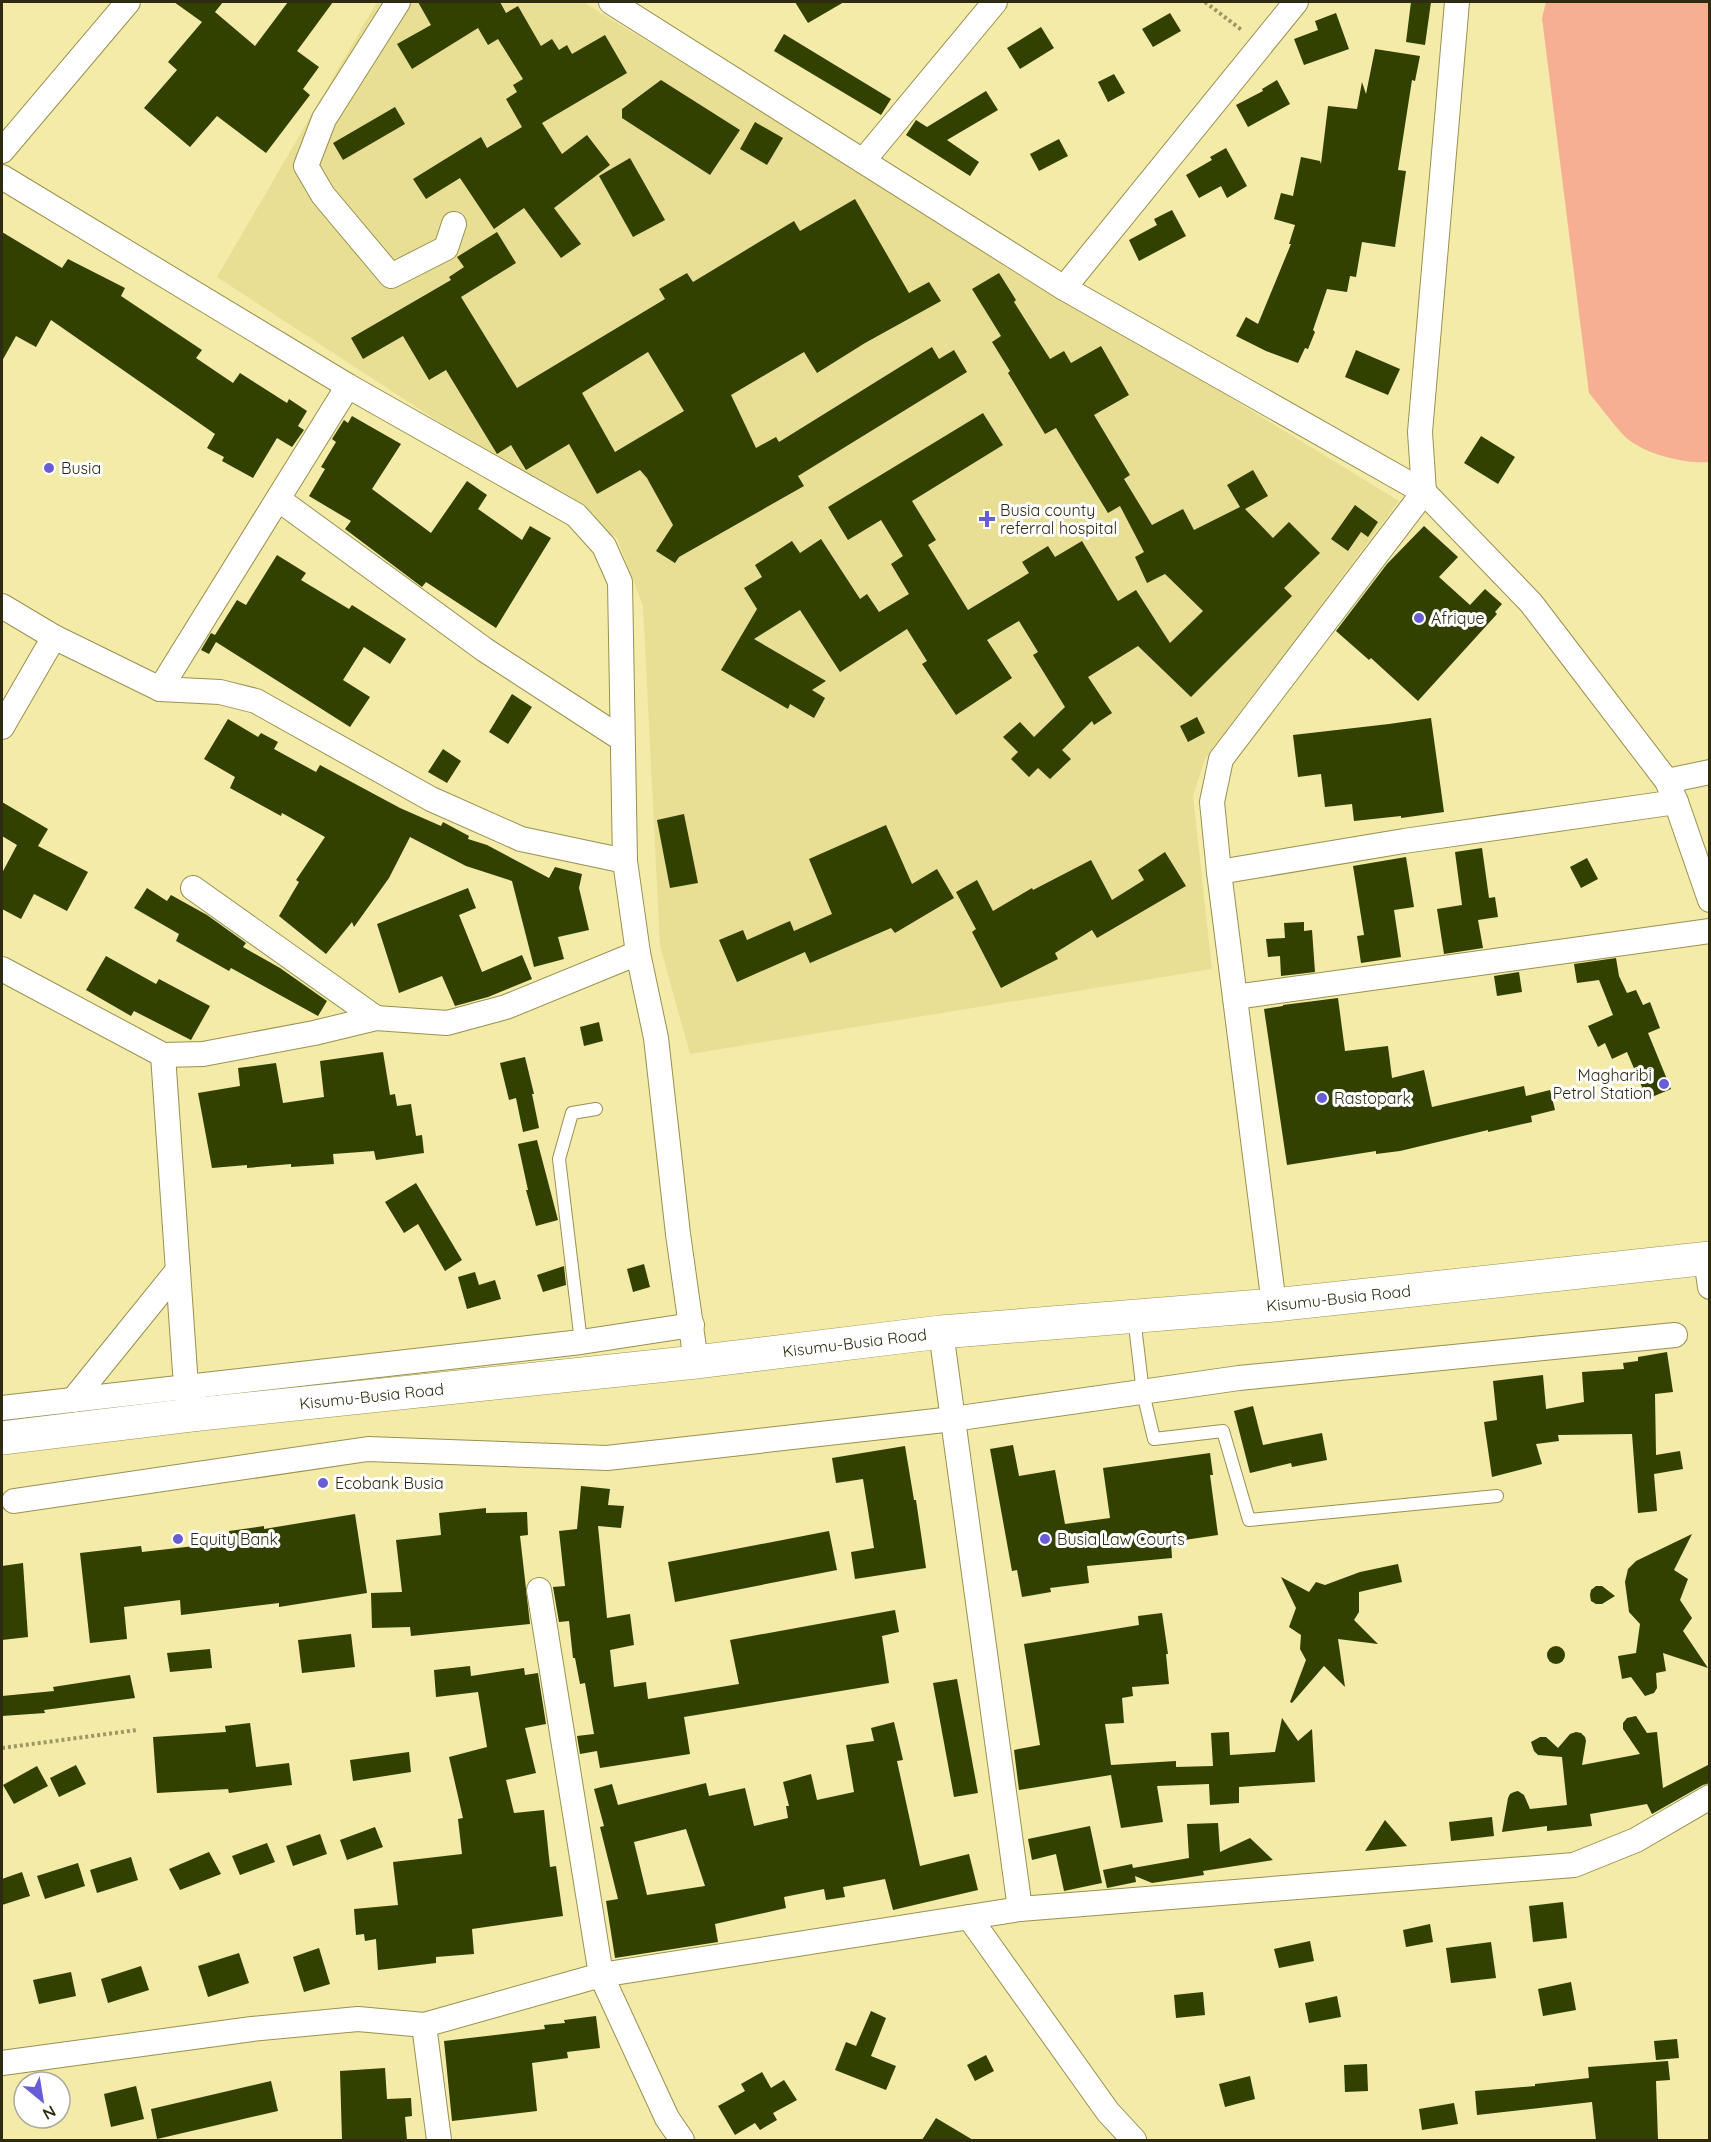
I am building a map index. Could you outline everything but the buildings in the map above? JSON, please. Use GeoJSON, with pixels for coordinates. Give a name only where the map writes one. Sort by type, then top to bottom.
{"type":"FeatureCollection","features":[{"type":"Feature","properties":{"kind":"highway","name":"Kisumu-Busia Road"},"geometry":{"type":"LineString","coordinates":[[2,1438],[189,1401],[351,1400],[941,1332],[1708,1268]]}},
{"type":"Feature","properties":{"kind":"street"},"geometry":{"type":"LineString","coordinates":[[2,151],[128,2]]}},
{"type":"Feature","properties":{"kind":"street"},"geometry":{"type":"LineString","coordinates":[[399,2],[324,119],[306,166],[323,195],[391,276],[446,248],[454,224]]}},
{"type":"Feature","properties":{"kind":"street"},"geometry":{"type":"LineString","coordinates":[[611,2],[1064,288],[1424,492],[1531,603],[1672,792],[1710,900]]}},
{"type":"Feature","properties":{"kind":"street"},"geometry":{"type":"LineString","coordinates":[[863,161],[995,2]]}},
{"type":"Feature","properties":{"kind":"street"},"geometry":{"type":"LineString","coordinates":[[1064,288],[1296,2]]}},
{"type":"Feature","properties":{"kind":"street"},"geometry":{"type":"LineString","coordinates":[[1274,1305],[1212,802],[1221,759],[1424,492],[1420,432],[1457,2]]}},
{"type":"Feature","properties":{"kind":"street"},"geometry":{"type":"LineString","coordinates":[[2,177],[348,386],[576,515],[604,546],[620,582],[625,861],[638,953],[656,1038],[678,1234],[696,1362]]}},
{"type":"Feature","properties":{"kind":"street"},"geometry":{"type":"LineString","coordinates":[[160,689],[348,386]]}},
{"type":"Feature","properties":{"kind":"street"},"geometry":{"type":"LineString","coordinates":[[278,499],[485,650],[622,739]]}},
{"type":"Feature","properties":{"kind":"street"},"geometry":{"type":"LineString","coordinates":[[2,606],[54,637],[160,689],[220,692],[256,701],[431,799],[521,839],[625,861]]}},
{"type":"Feature","properties":{"kind":"street"},"geometry":{"type":"LineString","coordinates":[[2,726],[54,637]]}},
{"type":"Feature","properties":{"kind":"street"},"geometry":{"type":"LineString","coordinates":[[1219,872],[1672,792],[1710,772]]}},
{"type":"Feature","properties":{"kind":"street"},"geometry":{"type":"LineString","coordinates":[[193,888],[375,1018]]}},
{"type":"Feature","properties":{"kind":"street"},"geometry":{"type":"LineString","coordinates":[[1235,996],[1710,931]]}},
{"type":"Feature","properties":{"kind":"street"},"geometry":{"type":"LineString","coordinates":[[2,969],[163,1055],[204,1054],[375,1018],[447,1023],[506,1007],[638,953]]}},
{"type":"Feature","properties":{"kind":"street"},"geometry":{"type":"LineString","coordinates":[[163,1055],[189,1401]]}},
{"type":"Feature","properties":{"kind":"street"},"geometry":{"type":"LineString","coordinates":[[73,1400],[178,1270]]}},
{"type":"Feature","properties":{"kind":"street"},"geometry":{"type":"LineString","coordinates":[[2,1408],[73,1400],[189,1401],[692,1325]]}},
{"type":"Feature","properties":{"kind":"street"},"geometry":{"type":"LineString","coordinates":[[941,1332],[1020,1909]]}},
{"type":"Feature","properties":{"kind":"street"},"geometry":{"type":"LineString","coordinates":[[14,1501],[368,1449],[607,1458],[953,1419],[1239,1378],[1675,1335]]}},
{"type":"Feature","properties":{"kind":"street"},"geometry":{"type":"LineString","coordinates":[[539,1590],[601,1975],[668,2118],[682,2140]]}},
{"type":"Feature","properties":{"kind":"street"},"geometry":{"type":"LineString","coordinates":[[2,2063],[252,2030],[358,2019],[424,2025],[601,1975],[1020,1909],[1574,1864],[1636,1840],[1710,1797]]}},
{"type":"Feature","properties":{"kind":"street"},"geometry":{"type":"LineString","coordinates":[[969,1917],[1108,2112],[1134,2140]]}},
{"type":"Feature","properties":{"kind":"street"},"geometry":{"type":"LineString","coordinates":[[424,2025],[439,2140]]}},
{"type":"Feature","properties":{"kind":"lane"},"geometry":{"type":"LineString","coordinates":[[581,1342],[559,1159],[572,1113],[596,1109]]}},
{"type":"Feature","properties":{"kind":"lane"},"geometry":{"type":"LineString","coordinates":[[1134,1317],[1143,1393],[1154,1439],[1223,1431],[1249,1520],[1497,1496]]}},
{"type":"Feature","properties":{"kind":"path"},"geometry":{"type":"LineString","coordinates":[[1205,2],[1260,44]]}},
{"type":"Feature","properties":{"kind":"path"},"geometry":{"type":"LineString","coordinates":[[2,1748],[137,1730]]}},
{"type":"Feature","properties":{"kind":"shaded area","name":"Busia county referral hospital"},"geometry":{"type":"Polygon","coordinates":[[[377,2],[583,2],[1399,501],[1205,759],[1193,796],[1212,969],[690,1054],[660,946],[643,606],[617,538],[217,277],[377,2]]]}},
{"type":"Feature","properties":{"kind":"shaded area"},"geometry":{"type":"Polygon","coordinates":[[[1546,2],[1709,2],[1709,462],[1689,462],[1667,457],[1637,445],[1620,431],[1589,393],[1542,18],[1546,2]]]}},
{"type":"Feature","properties":{"kind":"place","name":"Busia"},"geometry":{"type":"Point","coordinates":[49,468]}},
{"type":"Feature","properties":{"kind":"place","name":"Busia county referral hospital"},"geometry":{"type":"Point","coordinates":[987,519]}},
{"type":"Feature","properties":{"kind":"place","name":"Afrique"},"geometry":{"type":"Point","coordinates":[1419,618]}},
{"type":"Feature","properties":{"kind":"place","name":"Magharibi Petrol Station"},"geometry":{"type":"Point","coordinates":[1664,1084]}},
{"type":"Feature","properties":{"kind":"place","name":"Rastopark"},"geometry":{"type":"Point","coordinates":[1322,1098]}},
{"type":"Feature","properties":{"kind":"place","name":"Ecobank Busia"},"geometry":{"type":"Point","coordinates":[323,1483]}},
{"type":"Feature","properties":{"kind":"place","name":"Equity Bank"},"geometry":{"type":"Point","coordinates":[178,1539]}},
{"type":"Feature","properties":{"kind":"place","name":"Busia Law Courts"},"geometry":{"type":"Point","coordinates":[1045,1539]}}]}
